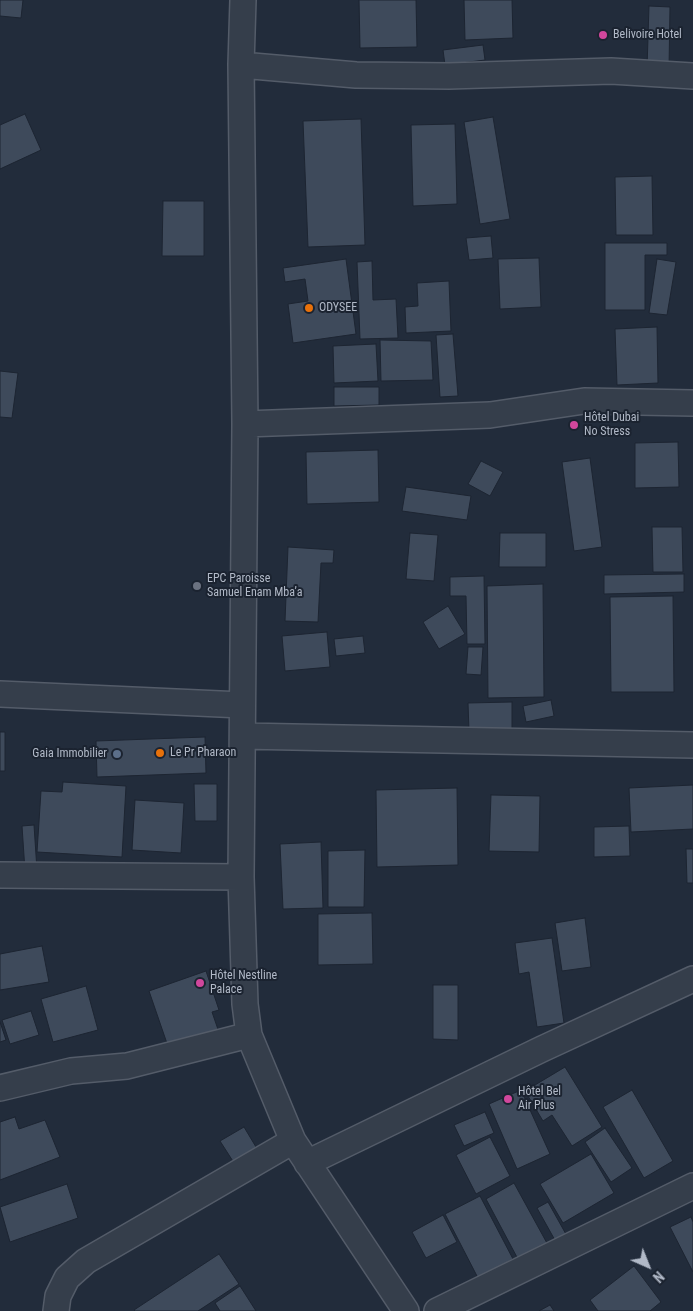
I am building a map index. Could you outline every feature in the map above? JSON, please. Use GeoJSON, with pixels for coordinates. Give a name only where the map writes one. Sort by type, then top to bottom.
{"type":"FeatureCollection","features":[{"type":"Feature","properties":{"kind":"street"},"geometry":{"type":"LineString","coordinates":[[243,0],[245,424],[241,877],[245,1004],[249,1035],[293,1140],[406,1311]]}},
{"type":"Feature","properties":{"kind":"street"},"geometry":{"type":"LineString","coordinates":[[242,65],[356,75],[449,76],[611,71],[693,76]]}},
{"type":"Feature","properties":{"kind":"street"},"geometry":{"type":"LineString","coordinates":[[245,424],[490,415],[584,401],[693,403]]}},
{"type":"Feature","properties":{"kind":"street"},"geometry":{"type":"LineString","coordinates":[[0,694],[242,705]]}},
{"type":"Feature","properties":{"kind":"street"},"geometry":{"type":"LineString","coordinates":[[243,736],[693,746]]}},
{"type":"Feature","properties":{"kind":"street"},"geometry":{"type":"LineString","coordinates":[[0,875],[241,877]]}},
{"type":"Feature","properties":{"kind":"street"},"geometry":{"type":"LineString","coordinates":[[308,1163],[542,1049],[693,979]]}},
{"type":"Feature","properties":{"kind":"street"},"geometry":{"type":"LineString","coordinates":[[0,1088],[71,1071],[127,1066],[249,1035]]}},
{"type":"Feature","properties":{"kind":"street"},"geometry":{"type":"LineString","coordinates":[[56,1311],[58,1296],[67,1278],[86,1262],[293,1140]]}},
{"type":"Feature","properties":{"kind":"street"},"geometry":{"type":"LineString","coordinates":[[437,1311],[693,1186]]}},
{"type":"Feature","properties":{"kind":"building"},"geometry":{"type":"Polygon","coordinates":[[[0,0],[23,0],[21,18],[0,16],[0,0]]]}},
{"type":"Feature","properties":{"kind":"building"},"geometry":{"type":"Polygon","coordinates":[[[359,0],[416,0],[417,47],[360,48],[359,0]]]}},
{"type":"Feature","properties":{"kind":"building"},"geometry":{"type":"Polygon","coordinates":[[[464,0],[512,0],[513,38],[465,40],[464,0]]]}},
{"type":"Feature","properties":{"kind":"building"},"geometry":{"type":"Polygon","coordinates":[[[649,6],[670,7],[669,69],[647,69],[649,6]]]}},
{"type":"Feature","properties":{"kind":"building"},"geometry":{"type":"Polygon","coordinates":[[[483,45],[485,60],[445,65],[443,50],[483,45]]]}},
{"type":"Feature","properties":{"kind":"building"},"geometry":{"type":"Polygon","coordinates":[[[25,114],[41,150],[0,169],[0,125],[25,114]]]}},
{"type":"Feature","properties":{"kind":"building"},"geometry":{"type":"Polygon","coordinates":[[[493,117],[510,219],[480,224],[464,122],[493,117]]]}},
{"type":"Feature","properties":{"kind":"building"},"geometry":{"type":"Polygon","coordinates":[[[361,119],[365,245],[308,247],[303,121],[361,119]]]}},
{"type":"Feature","properties":{"kind":"building"},"geometry":{"type":"Polygon","coordinates":[[[455,124],[457,204],[413,206],[411,125],[455,124]]]}},
{"type":"Feature","properties":{"kind":"building"},"geometry":{"type":"Polygon","coordinates":[[[652,176],[653,235],[616,235],[615,177],[652,176]]]}},
{"type":"Feature","properties":{"kind":"building"},"geometry":{"type":"Polygon","coordinates":[[[163,201],[204,201],[204,256],[162,256],[163,201]]]}},
{"type":"Feature","properties":{"kind":"building"},"geometry":{"type":"Polygon","coordinates":[[[491,236],[493,258],[469,260],[466,238],[491,236]]]}},
{"type":"Feature","properties":{"kind":"building"},"geometry":{"type":"Polygon","coordinates":[[[605,243],[667,243],[667,255],[645,255],[645,310],[605,310],[605,243]]]}},
{"type":"Feature","properties":{"kind":"building"},"geometry":{"type":"Polygon","coordinates":[[[539,258],[541,307],[500,309],[498,259],[539,258]]]}},
{"type":"Feature","properties":{"kind":"building"},"geometry":{"type":"Polygon","coordinates":[[[346,259],[356,334],[293,343],[288,304],[308,301],[305,279],[285,282],[283,268],[346,259]]]}},
{"type":"Feature","properties":{"kind":"building"},"geometry":{"type":"Polygon","coordinates":[[[657,259],[676,262],[667,315],[649,313],[657,259]]]}},
{"type":"Feature","properties":{"kind":"building"},"geometry":{"type":"Polygon","coordinates":[[[372,261],[373,300],[396,299],[398,338],[360,339],[357,262],[372,261]]]}},
{"type":"Feature","properties":{"kind":"building"},"geometry":{"type":"Polygon","coordinates":[[[449,281],[451,331],[406,333],[405,307],[418,306],[417,283],[449,281]]]}},
{"type":"Feature","properties":{"kind":"building"},"geometry":{"type":"Polygon","coordinates":[[[657,327],[658,383],[617,385],[615,329],[657,327]]]}},
{"type":"Feature","properties":{"kind":"building"},"geometry":{"type":"Polygon","coordinates":[[[453,334],[458,396],[440,397],[436,335],[453,334]]]}},
{"type":"Feature","properties":{"kind":"building"},"geometry":{"type":"Polygon","coordinates":[[[380,340],[431,341],[433,380],[381,381],[380,340]]]}},
{"type":"Feature","properties":{"kind":"building"},"geometry":{"type":"Polygon","coordinates":[[[376,344],[378,381],[334,383],[333,346],[376,344]]]}},
{"type":"Feature","properties":{"kind":"building"},"geometry":{"type":"Polygon","coordinates":[[[0,371],[18,373],[12,418],[0,417],[0,371]]]}},
{"type":"Feature","properties":{"kind":"building"},"geometry":{"type":"Polygon","coordinates":[[[334,387],[379,387],[379,405],[334,406],[334,387]]]}},
{"type":"Feature","properties":{"kind":"building"},"geometry":{"type":"Polygon","coordinates":[[[678,442],[679,487],[635,488],[635,443],[678,442]]]}},
{"type":"Feature","properties":{"kind":"building"},"geometry":{"type":"Polygon","coordinates":[[[378,450],[379,502],[307,504],[306,452],[378,450]]]}},
{"type":"Feature","properties":{"kind":"building"},"geometry":{"type":"Polygon","coordinates":[[[590,458],[602,547],[574,551],[562,462],[590,458]]]}},
{"type":"Feature","properties":{"kind":"building"},"geometry":{"type":"Polygon","coordinates":[[[481,461],[503,472],[490,496],[468,484],[481,461]]]}},
{"type":"Feature","properties":{"kind":"building"},"geometry":{"type":"Polygon","coordinates":[[[406,487],[471,496],[467,520],[402,511],[406,487]]]}},
{"type":"Feature","properties":{"kind":"building"},"geometry":{"type":"Polygon","coordinates":[[[652,527],[682,527],[683,572],[653,572],[652,527]]]}},
{"type":"Feature","properties":{"kind":"building"},"geometry":{"type":"Polygon","coordinates":[[[410,533],[438,535],[434,581],[406,579],[410,533]]]}},
{"type":"Feature","properties":{"kind":"building"},"geometry":{"type":"Polygon","coordinates":[[[500,533],[546,533],[546,567],[499,567],[500,533]]]}},
{"type":"Feature","properties":{"kind":"building"},"geometry":{"type":"Polygon","coordinates":[[[288,547],[334,550],[333,563],[321,563],[318,622],[285,621],[288,547]]]}},
{"type":"Feature","properties":{"kind":"building"},"geometry":{"type":"Polygon","coordinates":[[[684,574],[684,592],[604,594],[604,575],[684,574]]]}},
{"type":"Feature","properties":{"kind":"building"},"geometry":{"type":"Polygon","coordinates":[[[484,576],[485,644],[467,644],[466,596],[450,596],[450,577],[484,576]]]}},
{"type":"Feature","properties":{"kind":"building"},"geometry":{"type":"Polygon","coordinates":[[[543,584],[544,697],[488,698],[487,586],[543,584]]]}},
{"type":"Feature","properties":{"kind":"building"},"geometry":{"type":"Polygon","coordinates":[[[673,596],[674,692],[611,692],[610,597],[673,596]]]}},
{"type":"Feature","properties":{"kind":"building"},"geometry":{"type":"Polygon","coordinates":[[[448,606],[465,634],[439,649],[423,622],[448,606]]]}},
{"type":"Feature","properties":{"kind":"building"},"geometry":{"type":"Polygon","coordinates":[[[327,632],[330,667],[285,671],[282,636],[327,632]]]}},
{"type":"Feature","properties":{"kind":"building"},"geometry":{"type":"Polygon","coordinates":[[[363,636],[365,653],[336,656],[334,639],[363,636]]]}},
{"type":"Feature","properties":{"kind":"building"},"geometry":{"type":"Polygon","coordinates":[[[468,647],[483,647],[481,675],[466,674],[468,647]]]}},
{"type":"Feature","properties":{"kind":"building"},"geometry":{"type":"Polygon","coordinates":[[[551,700],[554,716],[526,722],[523,706],[551,700]]]}},
{"type":"Feature","properties":{"kind":"building"},"geometry":{"type":"Polygon","coordinates":[[[512,702],[512,730],[469,731],[468,703],[512,702]]]}},
{"type":"Feature","properties":{"kind":"building"},"geometry":{"type":"Polygon","coordinates":[[[0,732],[5,732],[5,771],[0,771],[0,732]]]}},
{"type":"Feature","properties":{"kind":"building"},"geometry":{"type":"Polygon","coordinates":[[[205,737],[206,773],[97,777],[96,741],[205,737]]]}},
{"type":"Feature","properties":{"kind":"building"},"geometry":{"type":"Polygon","coordinates":[[[63,782],[126,786],[122,857],[37,852],[41,791],[62,792],[63,782]]]}},
{"type":"Feature","properties":{"kind":"building"},"geometry":{"type":"Polygon","coordinates":[[[194,784],[217,784],[217,821],[195,821],[194,784]]]}},
{"type":"Feature","properties":{"kind":"building"},"geometry":{"type":"Polygon","coordinates":[[[693,785],[693,829],[631,832],[629,788],[693,785]]]}},
{"type":"Feature","properties":{"kind":"building"},"geometry":{"type":"Polygon","coordinates":[[[457,788],[458,865],[377,867],[376,790],[457,788]]]}},
{"type":"Feature","properties":{"kind":"building"},"geometry":{"type":"Polygon","coordinates":[[[491,795],[540,796],[539,852],[489,851],[491,795]]]}},
{"type":"Feature","properties":{"kind":"building"},"geometry":{"type":"Polygon","coordinates":[[[135,800],[184,803],[181,853],[132,850],[135,800]]]}},
{"type":"Feature","properties":{"kind":"building"},"geometry":{"type":"Polygon","coordinates":[[[34,825],[37,870],[25,871],[22,826],[34,825]]]}},
{"type":"Feature","properties":{"kind":"building"},"geometry":{"type":"Polygon","coordinates":[[[629,826],[630,856],[594,857],[594,827],[629,826]]]}},
{"type":"Feature","properties":{"kind":"building"},"geometry":{"type":"Polygon","coordinates":[[[321,842],[323,908],[283,909],[280,844],[321,842]]]}},
{"type":"Feature","properties":{"kind":"building"},"geometry":{"type":"Polygon","coordinates":[[[686,849],[693,849],[693,883],[687,883],[686,849]]]}},
{"type":"Feature","properties":{"kind":"building"},"geometry":{"type":"Polygon","coordinates":[[[365,850],[364,907],[328,907],[328,851],[365,850]]]}},
{"type":"Feature","properties":{"kind":"building"},"geometry":{"type":"Polygon","coordinates":[[[372,913],[373,964],[318,965],[318,914],[372,913]]]}},
{"type":"Feature","properties":{"kind":"building"},"geometry":{"type":"Polygon","coordinates":[[[585,918],[591,967],[562,971],[555,923],[585,918]]]}},
{"type":"Feature","properties":{"kind":"building"},"geometry":{"type":"Polygon","coordinates":[[[552,938],[564,1023],[537,1027],[529,972],[519,974],[515,943],[552,938]]]}},
{"type":"Feature","properties":{"kind":"building"},"geometry":{"type":"Polygon","coordinates":[[[42,946],[49,982],[0,990],[0,954],[42,946]]]}},
{"type":"Feature","properties":{"kind":"building"},"geometry":{"type":"Polygon","coordinates":[[[206,971],[219,1010],[212,1012],[222,1041],[172,1058],[149,991],[206,971]]]}},
{"type":"Feature","properties":{"kind":"building"},"geometry":{"type":"Polygon","coordinates":[[[433,985],[458,985],[458,1040],[433,1039],[433,985]]]}},
{"type":"Feature","properties":{"kind":"building"},"geometry":{"type":"Polygon","coordinates":[[[86,986],[98,1030],[53,1042],[41,999],[86,986]]]}},
{"type":"Feature","properties":{"kind":"building"},"geometry":{"type":"Polygon","coordinates":[[[31,1011],[39,1035],[10,1044],[2,1020],[31,1011]]]}},
{"type":"Feature","properties":{"kind":"building"},"geometry":{"type":"Polygon","coordinates":[[[0,1022],[6,1040],[0,1042],[0,1022]]]}},
{"type":"Feature","properties":{"kind":"building"},"geometry":{"type":"Polygon","coordinates":[[[565,1067],[602,1127],[572,1146],[552,1115],[543,1121],[525,1091],[565,1067]]]}},
{"type":"Feature","properties":{"kind":"building"},"geometry":{"type":"Polygon","coordinates":[[[521,1090],[550,1154],[517,1169],[489,1104],[521,1090]]]}},
{"type":"Feature","properties":{"kind":"building"},"geometry":{"type":"Polygon","coordinates":[[[632,1090],[673,1161],[644,1178],[603,1107],[632,1090]]]}},
{"type":"Feature","properties":{"kind":"building"},"geometry":{"type":"Polygon","coordinates":[[[485,1112],[494,1133],[464,1146],[454,1125],[485,1112]]]}},
{"type":"Feature","properties":{"kind":"building"},"geometry":{"type":"Polygon","coordinates":[[[15,1117],[19,1129],[45,1120],[60,1157],[0,1180],[0,1122],[15,1117]]]}},
{"type":"Feature","properties":{"kind":"building"},"geometry":{"type":"Polygon","coordinates":[[[244,1127],[259,1152],[236,1166],[220,1141],[244,1127]]]}},
{"type":"Feature","properties":{"kind":"building"},"geometry":{"type":"Polygon","coordinates":[[[605,1128],[632,1168],[611,1182],[585,1142],[605,1128]]]}},
{"type":"Feature","properties":{"kind":"building"},"geometry":{"type":"Polygon","coordinates":[[[490,1137],[510,1176],[476,1194],[456,1155],[490,1137]]]}},
{"type":"Feature","properties":{"kind":"building"},"geometry":{"type":"Polygon","coordinates":[[[591,1154],[614,1193],[563,1223],[540,1184],[591,1154]]]}},
{"type":"Feature","properties":{"kind":"building"},"geometry":{"type":"Polygon","coordinates":[[[514,1183],[548,1245],[519,1261],[486,1199],[514,1183]]]}},
{"type":"Feature","properties":{"kind":"building"},"geometry":{"type":"Polygon","coordinates":[[[67,1184],[78,1218],[10,1242],[0,1207],[67,1184]]]}},
{"type":"Feature","properties":{"kind":"building"},"geometry":{"type":"Polygon","coordinates":[[[480,1196],[513,1259],[478,1278],[445,1214],[480,1196]]]}},
{"type":"Feature","properties":{"kind":"building"},"geometry":{"type":"Polygon","coordinates":[[[548,1202],[567,1236],[556,1242],[537,1208],[548,1202]]]}},
{"type":"Feature","properties":{"kind":"building"},"geometry":{"type":"Polygon","coordinates":[[[443,1215],[457,1242],[426,1258],[412,1232],[443,1215]]]}},
{"type":"Feature","properties":{"kind":"building"},"geometry":{"type":"Polygon","coordinates":[[[691,1217],[693,1222],[693,1272],[670,1227],[691,1217]]]}},
{"type":"Feature","properties":{"kind":"building"},"geometry":{"type":"Polygon","coordinates":[[[219,1254],[239,1284],[198,1311],[134,1310],[219,1254]]]}},
{"type":"Feature","properties":{"kind":"building"},"geometry":{"type":"Polygon","coordinates":[[[634,1266],[661,1302],[650,1311],[598,1311],[590,1300],[634,1266]]]}},
{"type":"Feature","properties":{"kind":"building"},"geometry":{"type":"Polygon","coordinates":[[[240,1286],[256,1311],[220,1311],[215,1303],[240,1286]]]}},
{"type":"Feature","properties":{"kind":"building"},"geometry":{"type":"Polygon","coordinates":[[[550,1305],[554,1311],[539,1311],[550,1305]]]}},
{"type":"Feature","properties":{"kind":"place","name":"Belivoire Hotel"},"geometry":{"type":"Point","coordinates":[603,35]}},
{"type":"Feature","properties":{"kind":"place","name":"ODYSEE"},"geometry":{"type":"Point","coordinates":[309,308]}},
{"type":"Feature","properties":{"kind":"place","name":"Hôtel Dubai No Stress"},"geometry":{"type":"Point","coordinates":[574,425]}},
{"type":"Feature","properties":{"kind":"place","name":"EPC Paroisse Samuel Enam Mba’a"},"geometry":{"type":"Point","coordinates":[197,586]}},
{"type":"Feature","properties":{"kind":"place","name":"Le Pr Pharaon"},"geometry":{"type":"Point","coordinates":[160,753]}},
{"type":"Feature","properties":{"kind":"place","name":"Gaia Immobilier"},"geometry":{"type":"Point","coordinates":[117,754]}},
{"type":"Feature","properties":{"kind":"place","name":"Hôtel Nestline Palace"},"geometry":{"type":"Point","coordinates":[200,983]}},
{"type":"Feature","properties":{"kind":"place","name":"Hôtel Bel Air Plus"},"geometry":{"type":"Point","coordinates":[508,1099]}}]}
